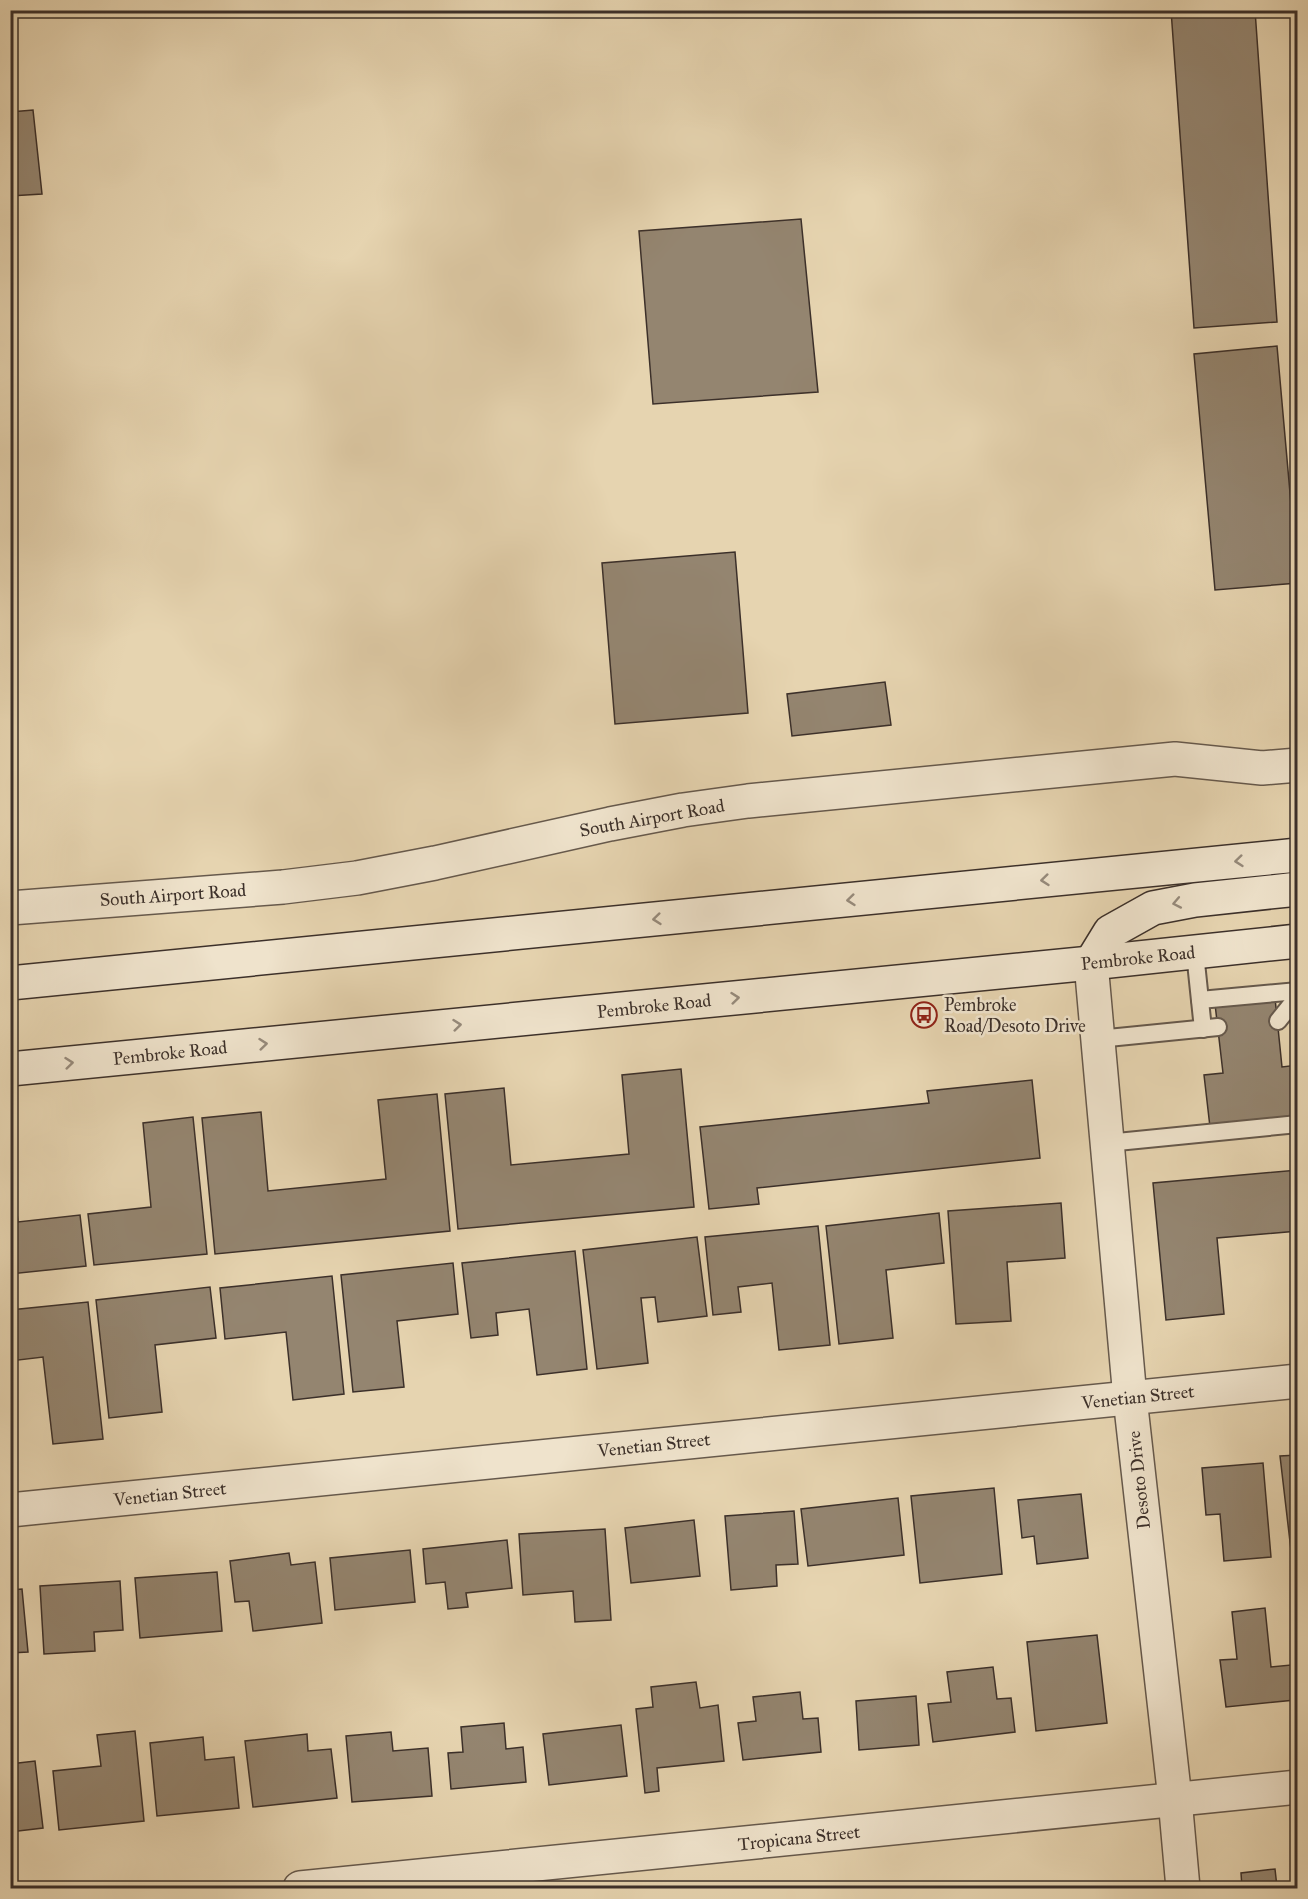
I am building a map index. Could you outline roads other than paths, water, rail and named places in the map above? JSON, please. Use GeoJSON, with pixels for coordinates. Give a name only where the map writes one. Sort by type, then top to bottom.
{"type":"FeatureCollection","features":[{"type":"Feature","properties":{"kind":"street","name":"South Airport Road"},"geometry":{"type":"LineString","coordinates":[[10,908],[283,887],[357,878],[610,824],[683,810],[748,801],[1175,759],[1262,768],[1298,765]]}},
{"type":"Feature","properties":{"kind":"street"},"geometry":{"type":"LineString","coordinates":[[10,983],[1298,855]]}},
{"type":"Feature","properties":{"kind":"street"},"geometry":{"type":"LineString","coordinates":[[1091,963],[1110,932],[1153,908],[1195,900],[1298,889]]}},
{"type":"Feature","properties":{"kind":"street","name":"Pembroke Road"},"geometry":{"type":"LineString","coordinates":[[10,1069],[1298,941]]}},
{"type":"Feature","properties":{"kind":"street","name":"Desoto Drive"},"geometry":{"type":"LineString","coordinates":[[1091,963],[1130,1398],[1183,1888]]}},
{"type":"Feature","properties":{"kind":"street","name":"Venetian Street"},"geometry":{"type":"LineString","coordinates":[[10,1510],[1298,1381]]}},
{"type":"Feature","properties":{"kind":"street","name":"Tropicana Street"},"geometry":{"type":"LineString","coordinates":[[300,1888],[1298,1787]]}},
{"type":"Feature","properties":{"kind":"lane"},"geometry":{"type":"LineString","coordinates":[[1098,1039],[1210,1028],[1200,1000],[1195,952]]}},
{"type":"Feature","properties":{"kind":"lane"},"geometry":{"type":"LineString","coordinates":[[1200,1000],[1298,991]]}},
{"type":"Feature","properties":{"kind":"lane"},"geometry":{"type":"LineString","coordinates":[[1278,1021],[1298,996]]}},
{"type":"Feature","properties":{"kind":"lane"},"geometry":{"type":"LineString","coordinates":[[1107,1143],[1298,1124]]}},
{"type":"Feature","properties":{"kind":"place","name":"Pembroke Road/Desoto Drive"},"geometry":{"type":"Point","coordinates":[924,1015]}}]}
